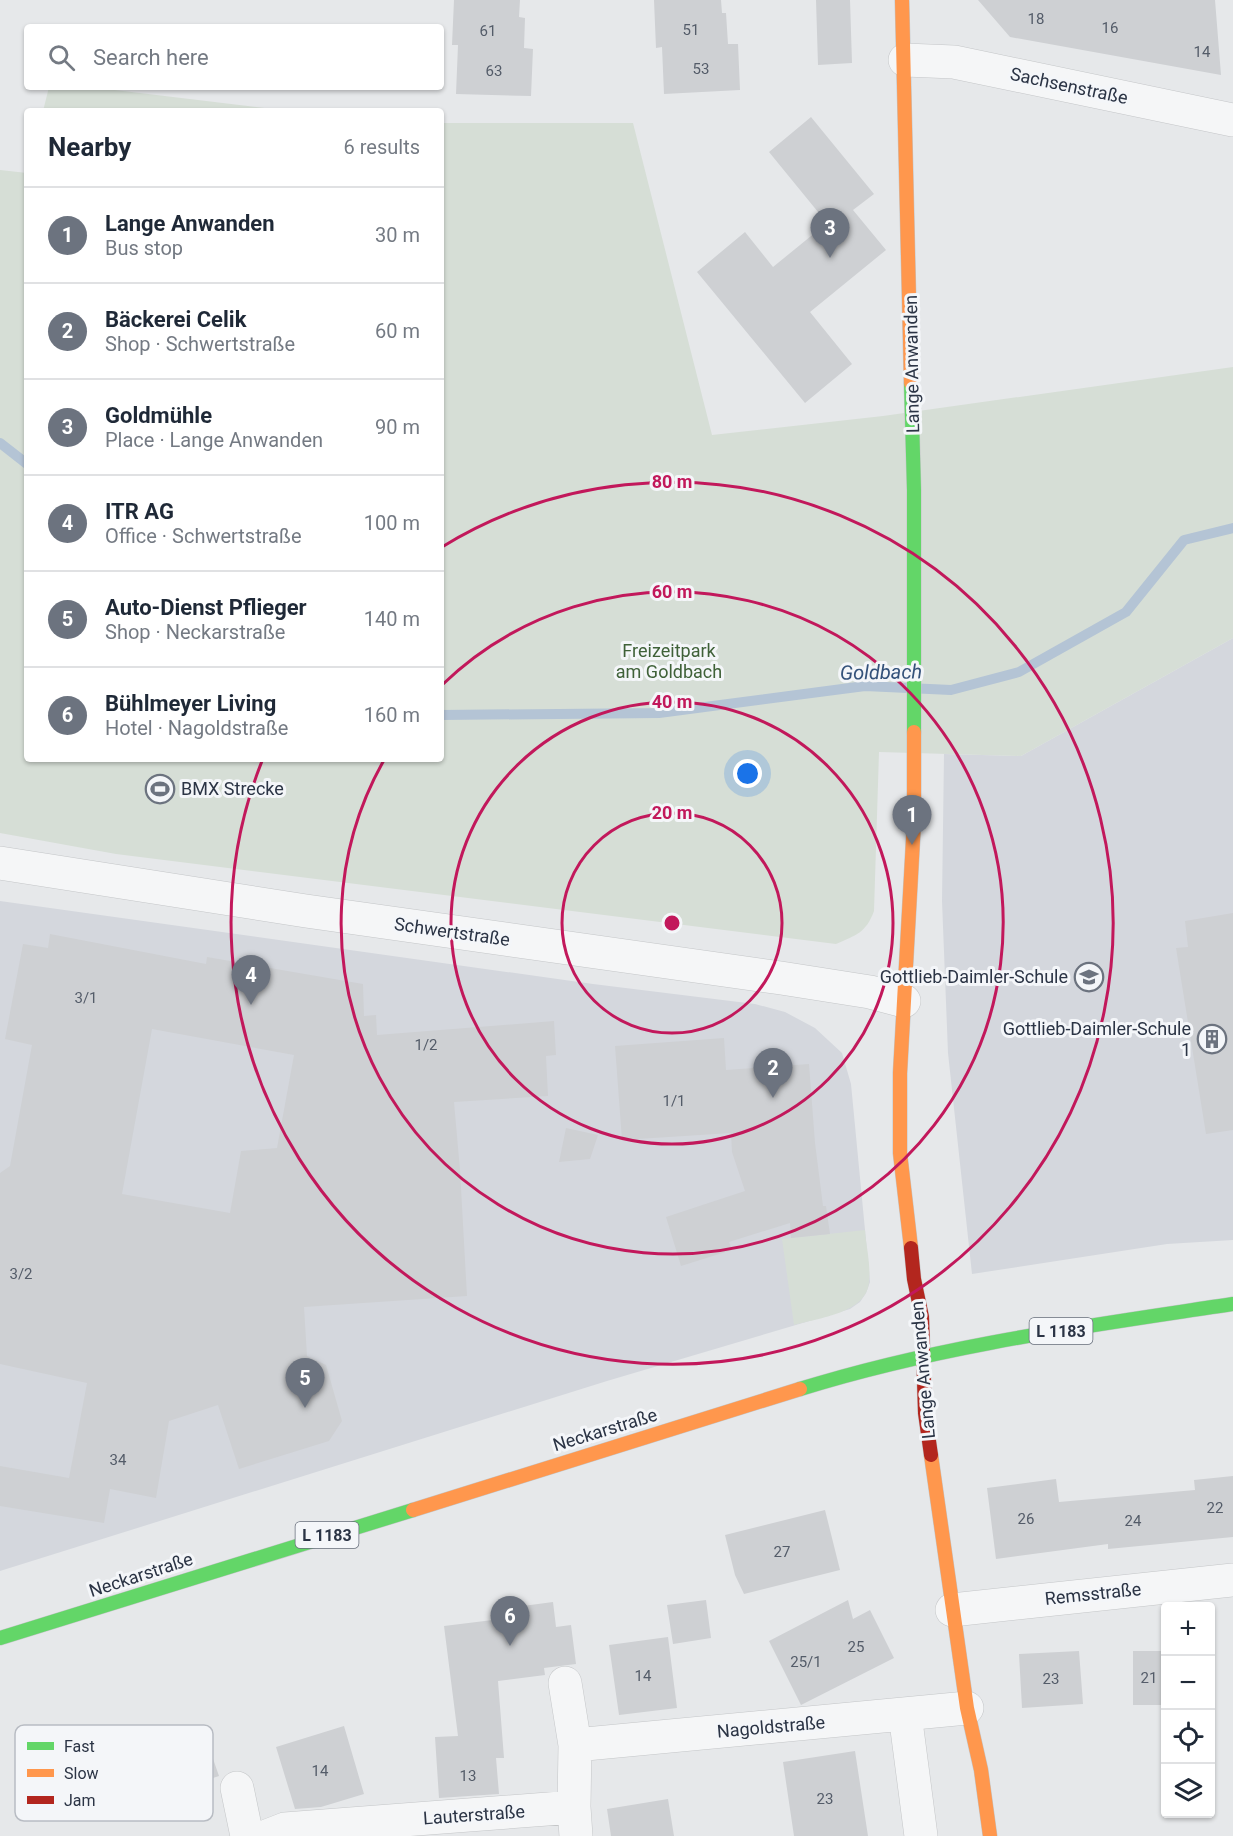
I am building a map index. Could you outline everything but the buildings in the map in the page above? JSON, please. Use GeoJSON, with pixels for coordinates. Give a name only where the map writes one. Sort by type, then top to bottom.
{"type":"FeatureCollection","features":[{"type":"Feature","properties":{"kind":"street","name":"Lange Anwanden"},"geometry":{"type":"LineString","coordinates":[[902,0],[914,490],[914,822],[900,1073],[900,1153],[914,1280],[922,1317],[924,1405],[967,1708],[981,1770],[990,1836]]}},
{"type":"Feature","properties":{"kind":"street","name":"Sachsenstraße"},"geometry":{"type":"LineString","coordinates":[[905,60],[954,62],[1233,120]]}},
{"type":"Feature","properties":{"kind":"street","name":"Schwertstraße"},"geometry":{"type":"LineString","coordinates":[[0,863],[306,911],[781,978],[870,992],[904,1000]]}},
{"type":"Feature","properties":{"kind":"street","name":"Neckarstraße"},"geometry":{"type":"LineString","coordinates":[[0,1638],[820,1382],[872,1368],[1007,1339],[1233,1304]]}},
{"type":"Feature","properties":{"kind":"street","name":"Remsstraße"},"geometry":{"type":"LineString","coordinates":[[952,1610],[1233,1580]]}},
{"type":"Feature","properties":{"kind":"street"},"geometry":{"type":"LineString","coordinates":[[566,1683],[575,1745],[575,1822]]}},
{"type":"Feature","properties":{"kind":"street","name":"Nagoldstraße"},"geometry":{"type":"LineString","coordinates":[[575,1745],[967,1708]]}},
{"type":"Feature","properties":{"kind":"street"},"geometry":{"type":"LineString","coordinates":[[905,1714],[921,1836]]}},
{"type":"Feature","properties":{"kind":"street"},"geometry":{"type":"LineString","coordinates":[[237,1788],[247,1836]]}},
{"type":"Feature","properties":{"kind":"street","name":"Lauterstraße"},"geometry":{"type":"LineString","coordinates":[[267,1836],[285,1829],[575,1822]]}},
{"type":"Feature","properties":{"kind":"shaded area","name":"Gottlieb-Daimler-Schule"},"geometry":{"type":"Polygon","coordinates":[[[1233,638],[1233,1240],[1167,1244],[972,1274],[948,1053],[942,901],[944,754],[1021,756],[1233,638]]]}},
{"type":"Feature","properties":{"kind":"shaded area"},"geometry":{"type":"Polygon","coordinates":[[[0,901],[593,984],[755,1004],[785,1012],[815,1028],[842,1053],[851,1084],[870,1282],[866,1293],[860,1302],[850,1309],[607,1381],[0,1571],[0,901]]]}},
{"type":"Feature","properties":{"kind":"green space"},"geometry":{"type":"Polygon","coordinates":[[[48,90],[115,90],[264,108],[44,108],[48,90]]]}},
{"type":"Feature","properties":{"kind":"green space","name":"Freizeitpark am Goldbach"},"geometry":{"type":"Polygon","coordinates":[[[444,123],[633,123],[712,435],[883,416],[1233,367],[1233,638],[1021,756],[879,752],[874,911],[864,929],[836,944],[116,854],[0,833],[0,170],[24,173],[24,762],[444,762],[444,123]]]}},
{"type":"Feature","properties":{"kind":"green space"},"geometry":{"type":"Polygon","coordinates":[[[865,1230],[869,1262],[869,1281],[866,1292],[851,1307],[794,1325],[782,1239],[865,1230]]]}},
{"type":"Feature","properties":{"kind":"waterway","name":"Goldbach"},"geometry":{"type":"LineString","coordinates":[[0,443],[24,462]]}},
{"type":"Feature","properties":{"kind":"waterway","name":"Goldbach"},"geometry":{"type":"LineString","coordinates":[[444,715],[659,713],[865,686],[951,690],[1019,672],[1126,612],[1184,540],[1233,528]]}},
{"type":"Feature","properties":{"kind":"traffic: fast"},"geometry":{"type":"LineString","coordinates":[[911,383],[914,490],[914,732]]}},
{"type":"Feature","properties":{"kind":"traffic: fast"},"geometry":{"type":"LineString","coordinates":[[800,1389],[907,1360],[1015,1338],[1233,1304]]}},
{"type":"Feature","properties":{"kind":"traffic: fast"},"geometry":{"type":"LineString","coordinates":[[0,1638],[413,1510]]}},
{"type":"Feature","properties":{"kind":"traffic: slow"},"geometry":{"type":"LineString","coordinates":[[902,0],[911,383]]}},
{"type":"Feature","properties":{"kind":"traffic: slow"},"geometry":{"type":"LineString","coordinates":[[911,1248],[900,1153],[900,1073],[914,822],[914,732]]}},
{"type":"Feature","properties":{"kind":"traffic: slow"},"geometry":{"type":"LineString","coordinates":[[413,1510],[800,1389]]}},
{"type":"Feature","properties":{"kind":"traffic: slow"},"geometry":{"type":"LineString","coordinates":[[931,1455],[967,1708],[981,1770],[990,1836]]}},
{"type":"Feature","properties":{"kind":"traffic: jam"},"geometry":{"type":"LineString","coordinates":[[911,1248],[914,1279],[922,1317],[925,1413],[931,1455]]}},
{"type":"Feature","properties":{"kind":"place","name":"Goldmühle"},"geometry":{"type":"Point","coordinates":[830,258]}},
{"type":"Feature","properties":{"kind":"place","name":"BMX Strecke"},"geometry":{"type":"Point","coordinates":[160,789]}},
{"type":"Feature","properties":{"kind":"place","name":"Lange Anwanden"},"geometry":{"type":"Point","coordinates":[912,845]}},
{"type":"Feature","properties":{"kind":"place","name":"Gottlieb-Daimler-Schule"},"geometry":{"type":"Point","coordinates":[1089,977]}},
{"type":"Feature","properties":{"kind":"place","name":"ITR AG"},"geometry":{"type":"Point","coordinates":[251,1005]}},
{"type":"Feature","properties":{"kind":"place","name":"Gottlieb-Daimler-Schule 1"},"geometry":{"type":"Point","coordinates":[1212,1039]}},
{"type":"Feature","properties":{"kind":"place","name":"Bäckerei Celik"},"geometry":{"type":"Point","coordinates":[773,1098]}},
{"type":"Feature","properties":{"kind":"place","name":"Auto-Dienst Pflieger"},"geometry":{"type":"Point","coordinates":[305,1408]}},
{"type":"Feature","properties":{"kind":"place","name":"Bühlmeyer Living"},"geometry":{"type":"Point","coordinates":[510,1646]}}]}
